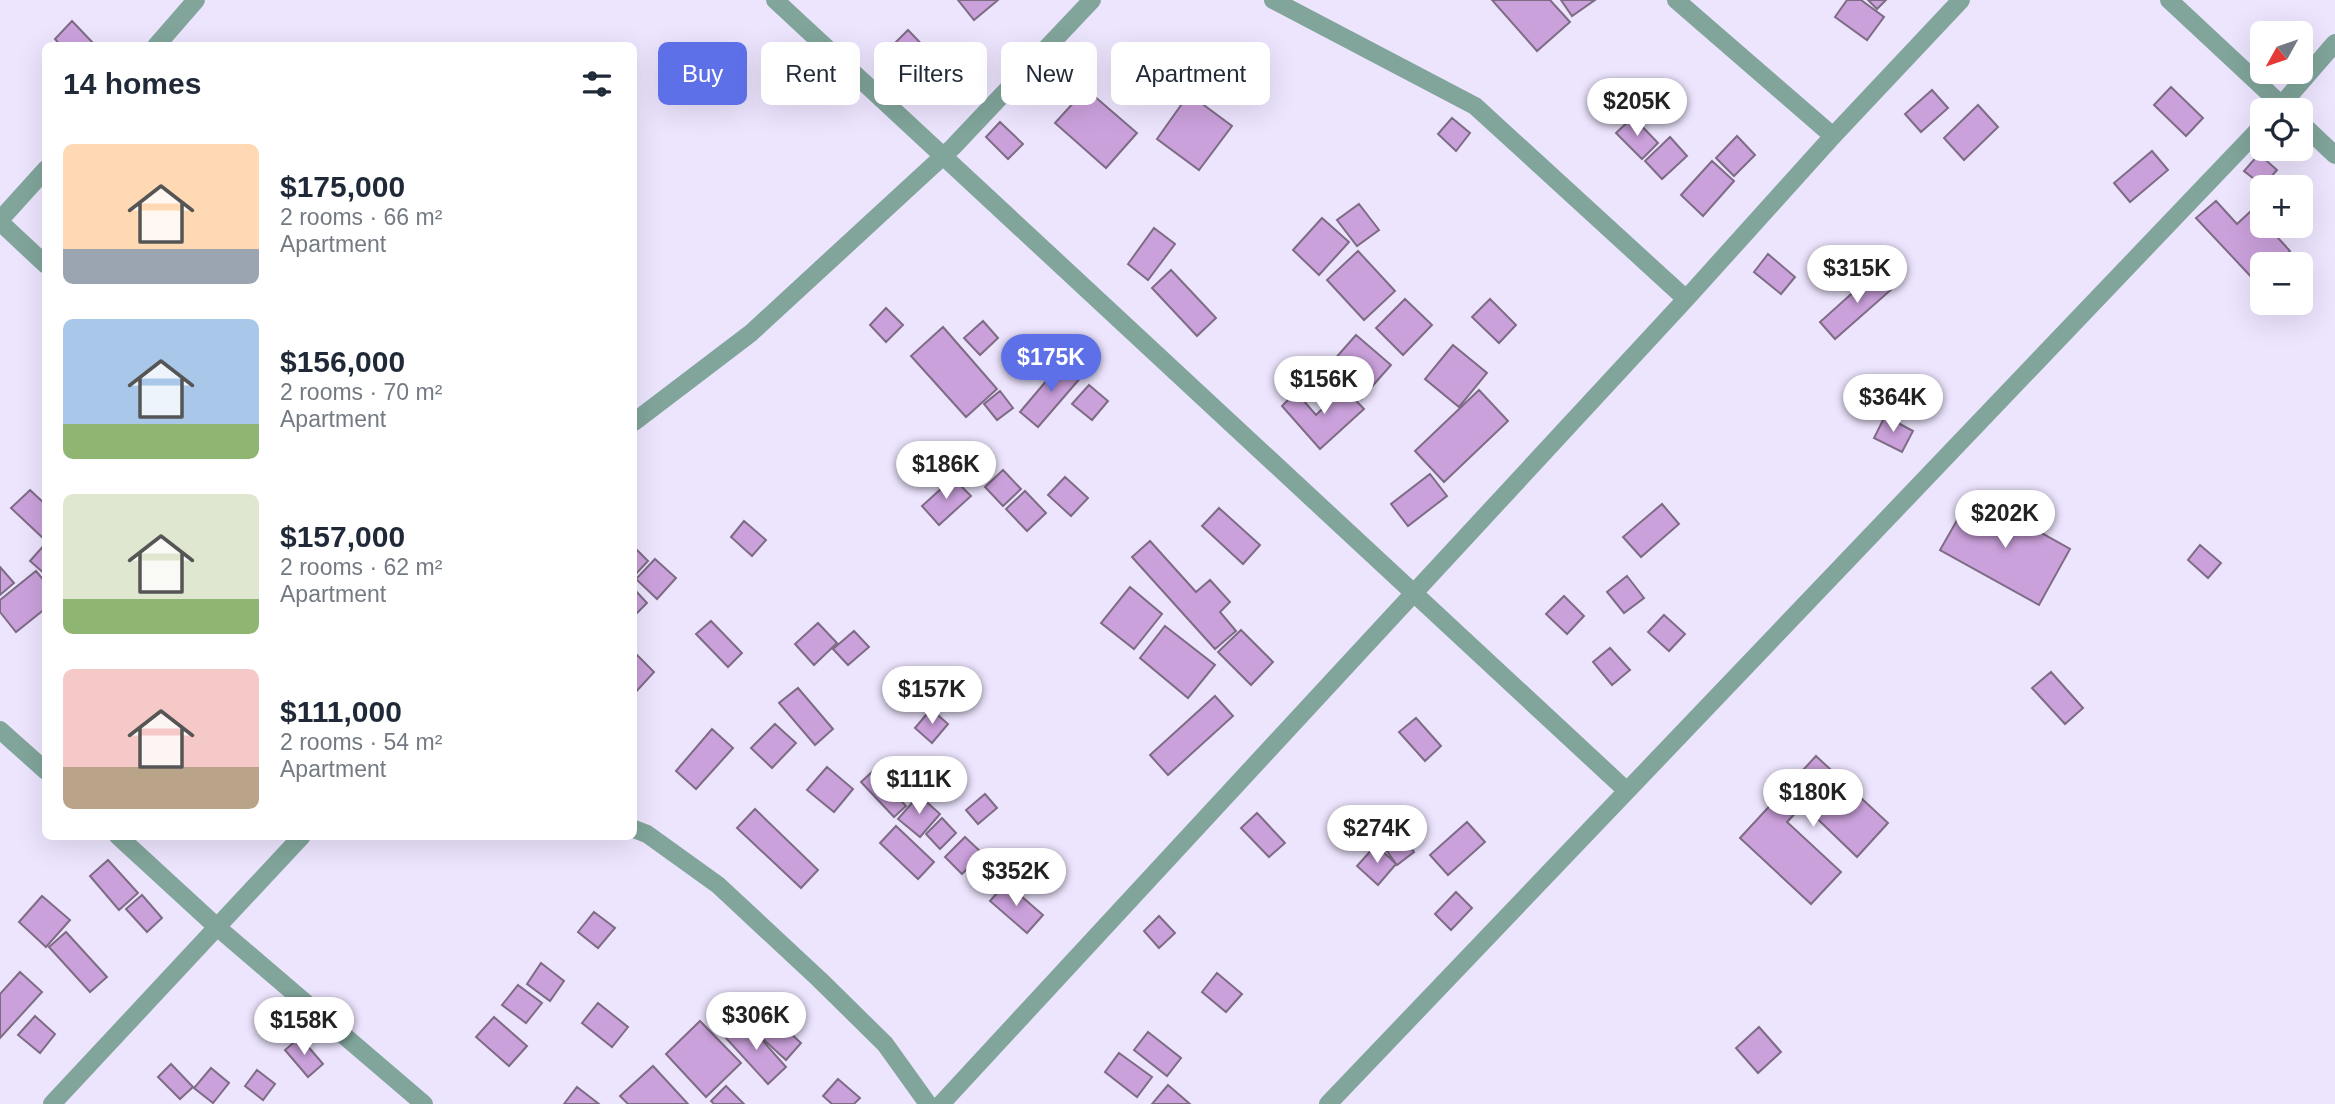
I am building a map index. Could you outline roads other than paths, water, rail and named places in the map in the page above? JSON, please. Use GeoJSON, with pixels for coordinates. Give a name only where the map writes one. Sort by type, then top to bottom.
{"type":"FeatureCollection","features":[{"type":"Feature","properties":{"kind":"street"},"geometry":{"type":"LineString","coordinates":[[159,42],[196,0]]}},
{"type":"Feature","properties":{"kind":"street"},"geometry":{"type":"LineString","coordinates":[[775,0],[1627,791]]}},
{"type":"Feature","properties":{"kind":"street"},"geometry":{"type":"LineString","coordinates":[[637,420],[751,333],[943,156],[1092,0]]}},
{"type":"Feature","properties":{"kind":"street"},"geometry":{"type":"LineString","coordinates":[[1273,0],[1475,106],[1686,299]]}},
{"type":"Feature","properties":{"kind":"street"},"geometry":{"type":"LineString","coordinates":[[1676,0],[1833,136]]}},
{"type":"Feature","properties":{"kind":"street"},"geometry":{"type":"LineString","coordinates":[[941,1104],[1961,0]]}},
{"type":"Feature","properties":{"kind":"street"},"geometry":{"type":"LineString","coordinates":[[2169,0],[2272,98]]}},
{"type":"Feature","properties":{"kind":"street"},"geometry":{"type":"LineString","coordinates":[[2290,98],[2335,43]]}},
{"type":"Feature","properties":{"kind":"street"},"geometry":{"type":"LineString","coordinates":[[2313,134],[2335,155]]}},
{"type":"Feature","properties":{"kind":"street"},"geometry":{"type":"LineString","coordinates":[[1328,1104],[2250,139]]}},
{"type":"Feature","properties":{"kind":"street"},"geometry":{"type":"LineString","coordinates":[[42,174],[0,221],[42,261]]}},
{"type":"Feature","properties":{"kind":"street"},"geometry":{"type":"LineString","coordinates":[[0,730],[42,767]]}},
{"type":"Feature","properties":{"kind":"street"},"geometry":{"type":"LineString","coordinates":[[637,830],[647,834],[718,885],[820,980],[885,1044],[928,1104]]}},
{"type":"Feature","properties":{"kind":"street"},"geometry":{"type":"LineString","coordinates":[[122,840],[217,927],[424,1104]]}},
{"type":"Feature","properties":{"kind":"street"},"geometry":{"type":"LineString","coordinates":[[52,1104],[298,840]]}}]}
